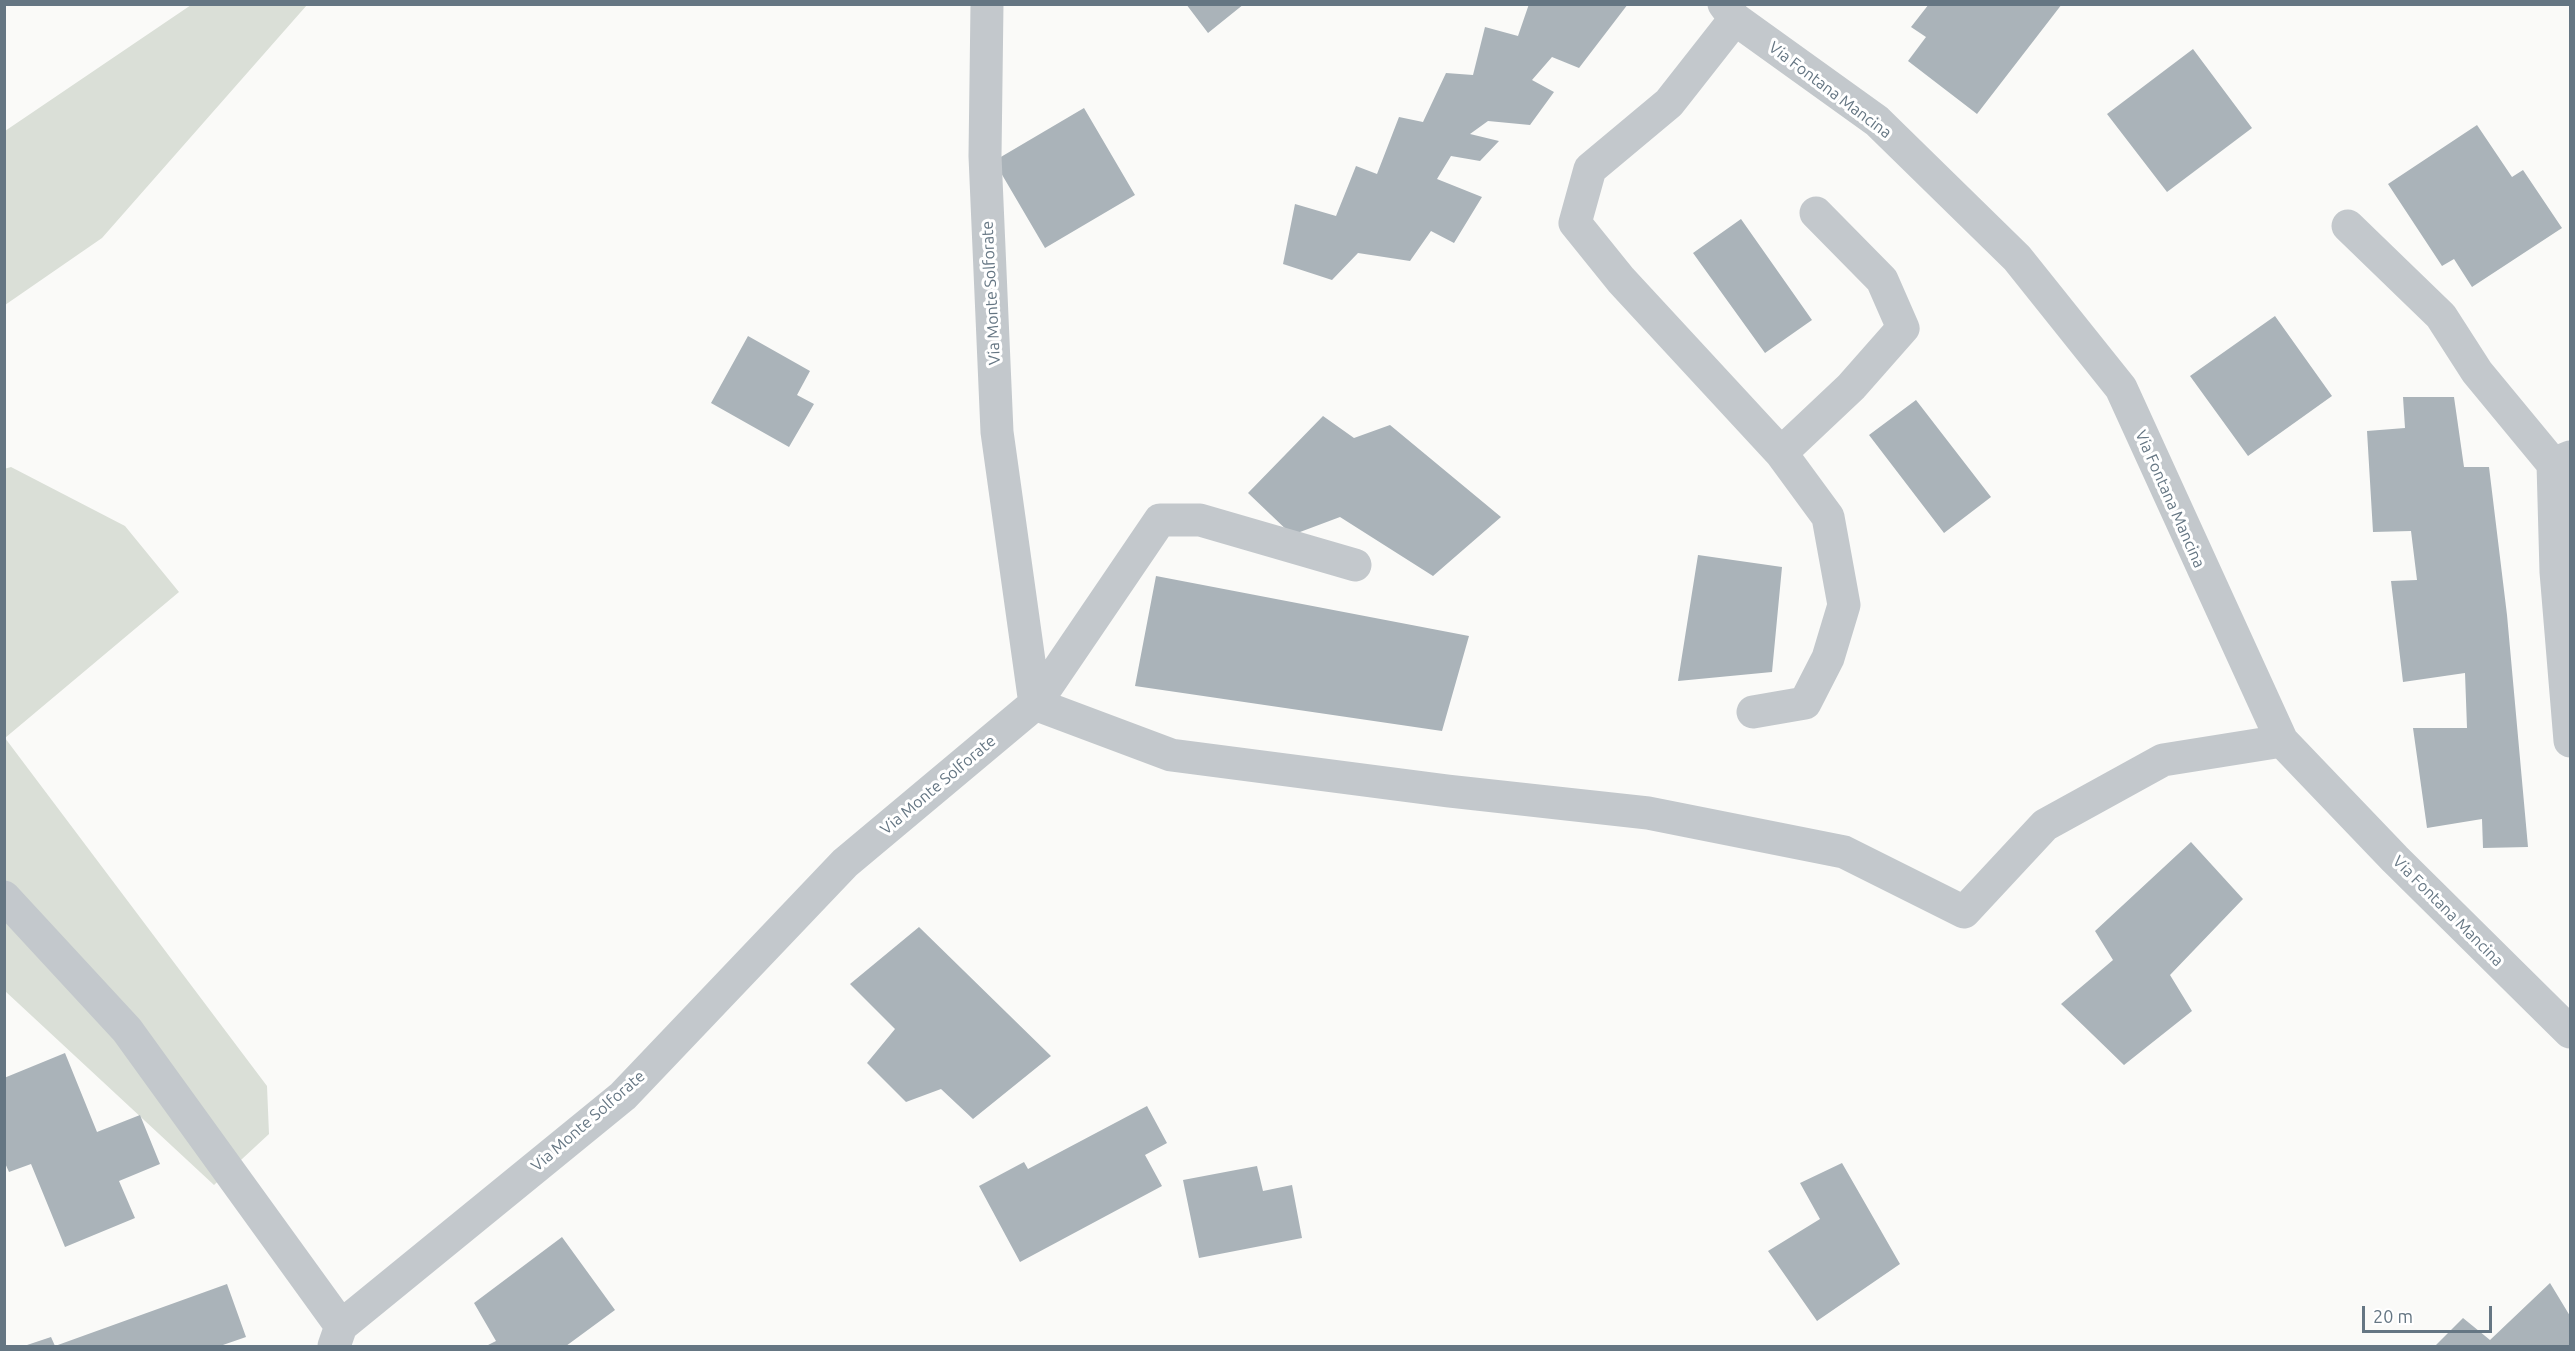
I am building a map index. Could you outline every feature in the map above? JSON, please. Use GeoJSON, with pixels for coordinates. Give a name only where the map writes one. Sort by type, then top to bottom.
{"type":"FeatureCollection","features":[{"type":"Feature","properties":{"kind":"street","name":"Via Monte Solforate"},"geometry":{"type":"LineString","coordinates":[[338,1336],[623,1096],[845,863],[1035,704],[997,432],[985,156],[987,4]]}},
{"type":"Feature","properties":{"kind":"street"},"geometry":{"type":"LineString","coordinates":[[1730,12],[1669,103],[1590,170],[1575,223],[1621,280],[1780,453],[1828,517],[1844,605],[1828,658],[1805,703],[1753,712]]}},
{"type":"Feature","properties":{"kind":"street","name":"Via Fontana Mancina"},"geometry":{"type":"LineString","coordinates":[[1730,12],[1877,121],[2017,258],[2121,388],[2282,741],[2395,858],[2571,1032]]}},
{"type":"Feature","properties":{"kind":"street"},"geometry":{"type":"LineString","coordinates":[[1780,453],[1851,387],[1903,328],[1882,280],[1816,213]]}},
{"type":"Feature","properties":{"kind":"street"},"geometry":{"type":"LineString","coordinates":[[2348,226],[2441,316],[2477,372],[2562,460],[2556,572],[2571,741]]}},
{"type":"Feature","properties":{"kind":"street"},"geometry":{"type":"LineString","coordinates":[[1355,566],[1200,520],[1160,520],[1035,704],[1171,755],[1448,791],[1648,813],[1844,852],[1964,912],[2045,825],[2163,760],[2282,741]]}},
{"type":"Feature","properties":{"kind":"street"},"geometry":{"type":"LineString","coordinates":[[4,897],[127,1030],[338,1336]]}},
{"type":"Feature","properties":{"kind":"shaded area"},"geometry":{"type":"Polygon","coordinates":[[[191,5],[307,5],[102,238],[5,305],[5,131],[191,5]]]}},
{"type":"Feature","properties":{"kind":"shaded area"},"geometry":{"type":"Polygon","coordinates":[[[11,467],[125,526],[179,592],[5,738],[267,1086],[269,1134],[214,1185],[5,991],[4,469],[11,467]]]}},
{"type":"Feature","properties":{"kind":"building"},"geometry":{"type":"Polygon","coordinates":[[[1186,4],[1244,4],[1208,33],[1186,4]]]}},
{"type":"Feature","properties":{"kind":"building"},"geometry":{"type":"Polygon","coordinates":[[[1529,4],[1628,4],[1579,68],[1552,57],[1532,80],[1554,92],[1530,125],[1488,121],[1470,134],[1499,141],[1480,161],[1451,156],[1437,179],[1482,197],[1454,243],[1431,231],[1410,261],[1358,253],[1332,280],[1283,264],[1295,204],[1336,216],[1356,166],[1377,174],[1399,117],[1423,122],[1446,73],[1473,75],[1485,27],[1518,36],[1529,4]]]}},
{"type":"Feature","properties":{"kind":"building"},"geometry":{"type":"Polygon","coordinates":[[[1929,4],[2062,4],[1977,114],[1908,61],[1926,37],[1911,27],[1929,4]]]}},
{"type":"Feature","properties":{"kind":"building"},"geometry":{"type":"Polygon","coordinates":[[[2193,49],[2252,128],[2167,192],[2107,114],[2193,49]]]}},
{"type":"Feature","properties":{"kind":"building"},"geometry":{"type":"Polygon","coordinates":[[[1084,108],[1135,195],[1045,248],[994,161],[1084,108]]]}},
{"type":"Feature","properties":{"kind":"building"},"geometry":{"type":"Polygon","coordinates":[[[2477,125],[2512,177],[2523,170],[2562,228],[2472,287],[2454,259],[2442,266],[2388,184],[2477,125]]]}},
{"type":"Feature","properties":{"kind":"building"},"geometry":{"type":"Polygon","coordinates":[[[1741,219],[1812,320],[1765,353],[1693,253],[1741,219]]]}},
{"type":"Feature","properties":{"kind":"building"},"geometry":{"type":"Polygon","coordinates":[[[2275,316],[2332,396],[2248,456],[2190,376],[2275,316]]]}},
{"type":"Feature","properties":{"kind":"building"},"geometry":{"type":"Polygon","coordinates":[[[748,336],[810,371],[797,395],[814,404],[789,447],[711,403],[748,336]]]}},
{"type":"Feature","properties":{"kind":"building"},"geometry":{"type":"Polygon","coordinates":[[[2403,397],[2454,397],[2464,467],[2489,467],[2507,615],[2528,847],[2483,848],[2482,819],[2427,828],[2413,728],[2467,728],[2465,673],[2403,682],[2391,581],[2417,580],[2411,531],[2373,532],[2367,431],[2405,428],[2403,397]]]}},
{"type":"Feature","properties":{"kind":"building"},"geometry":{"type":"Polygon","coordinates":[[[1916,400],[1991,497],[1944,533],[1869,435],[1916,400]]]}},
{"type":"Feature","properties":{"kind":"building"},"geometry":{"type":"Polygon","coordinates":[[[1323,416],[1354,438],[1390,425],[1501,517],[1433,576],[1340,517],[1292,535],[1248,493],[1323,416]]]}},
{"type":"Feature","properties":{"kind":"building"},"geometry":{"type":"Polygon","coordinates":[[[1698,555],[1782,567],[1772,672],[1678,681],[1698,555]]]}},
{"type":"Feature","properties":{"kind":"building"},"geometry":{"type":"Polygon","coordinates":[[[1156,576],[1469,636],[1442,731],[1135,686],[1156,576]]]}},
{"type":"Feature","properties":{"kind":"building"},"geometry":{"type":"Polygon","coordinates":[[[2191,842],[2243,899],[2170,975],[2192,1011],[2124,1065],[2061,1004],[2113,960],[2095,931],[2191,842]]]}},
{"type":"Feature","properties":{"kind":"building"},"geometry":{"type":"Polygon","coordinates":[[[919,927],[1051,1056],[973,1119],[941,1089],[906,1102],[867,1063],[895,1029],[850,984],[919,927]]]}},
{"type":"Feature","properties":{"kind":"building"},"geometry":{"type":"Polygon","coordinates":[[[65,1053],[97,1132],[140,1115],[160,1164],[119,1181],[135,1218],[65,1247],[31,1164],[9,1172],[4,1161],[4,1078],[65,1053]]]}},
{"type":"Feature","properties":{"kind":"building"},"geometry":{"type":"Polygon","coordinates":[[[1147,1106],[1167,1143],[1145,1155],[1162,1186],[1020,1262],[979,1186],[1024,1162],[1028,1169],[1147,1106]]]}},
{"type":"Feature","properties":{"kind":"building"},"geometry":{"type":"Polygon","coordinates":[[[1842,1163],[1900,1264],[1817,1321],[1768,1251],[1820,1219],[1800,1183],[1842,1163]]]}},
{"type":"Feature","properties":{"kind":"building"},"geometry":{"type":"Polygon","coordinates":[[[1257,1166],[1263,1191],[1292,1185],[1302,1238],[1199,1258],[1183,1180],[1257,1166]]]}},
{"type":"Feature","properties":{"kind":"building"},"geometry":{"type":"Polygon","coordinates":[[[562,1237],[615,1310],[566,1346],[486,1346],[496,1341],[474,1303],[562,1237]]]}},
{"type":"Feature","properties":{"kind":"building"},"geometry":{"type":"Polygon","coordinates":[[[2550,1283],[2570,1316],[2570,1346],[2435,1346],[2463,1318],[2490,1340],[2550,1283]]]}},
{"type":"Feature","properties":{"kind":"building"},"geometry":{"type":"Polygon","coordinates":[[[227,1284],[246,1337],[220,1346],[55,1346],[227,1284]]]}},
{"type":"Feature","properties":{"kind":"building"},"geometry":{"type":"Polygon","coordinates":[[[51,1337],[55,1346],[24,1346],[51,1337]]]}}]}
